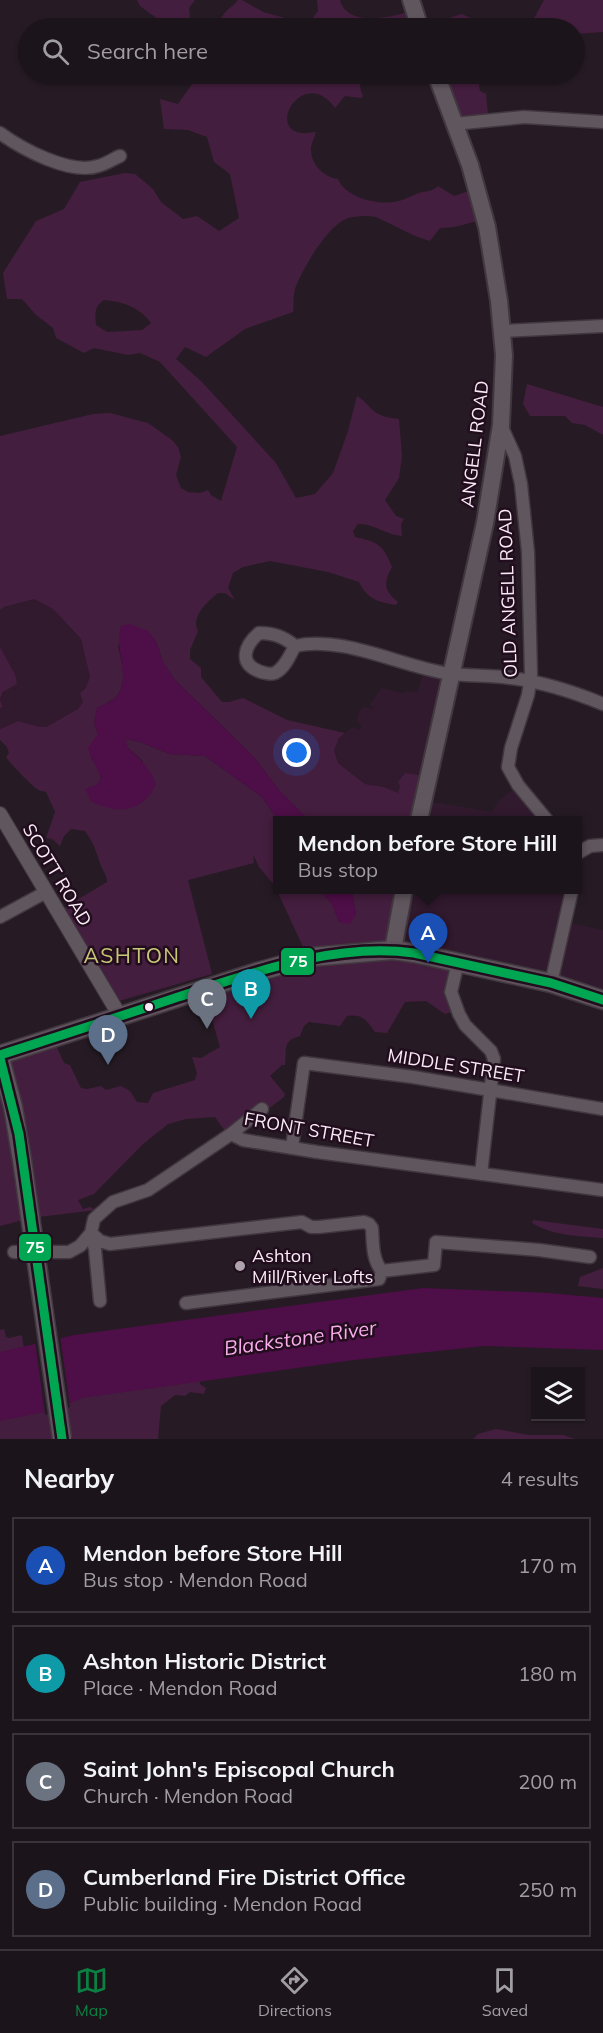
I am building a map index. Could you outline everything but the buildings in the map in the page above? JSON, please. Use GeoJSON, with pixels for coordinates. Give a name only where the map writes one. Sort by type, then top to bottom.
{"type":"FeatureCollection","features":[{"type":"Feature","properties":{"kind":"main road"},"geometry":{"type":"LineString","coordinates":[[411,0],[417,18]]}},
{"type":"Feature","properties":{"kind":"main road","name":"ANGELL ROAD"},"geometry":{"type":"LineString","coordinates":[[420,816],[485,523],[501,425],[504,356],[487,226],[470,165],[440,84]]}},
{"type":"Feature","properties":{"kind":"main road"},"geometry":{"type":"LineString","coordinates":[[393,950],[403,894]]}},
{"type":"Feature","properties":{"kind":"main road"},"geometry":{"type":"LineString","coordinates":[[62,1439],[22,1160],[13,1107],[0,1057],[120,1016],[311,957],[393,950],[551,983],[603,1000]]}},
{"type":"Feature","properties":{"kind":"main road"},"geometry":{"type":"LineString","coordinates":[[0,1090],[13,1107]]}},
{"type":"Feature","properties":{"kind":"street"},"geometry":{"type":"LineString","coordinates":[[454,124],[524,117],[603,122]]}},
{"type":"Feature","properties":{"kind":"street"},"geometry":{"type":"LineString","coordinates":[[0,133],[22,147],[63,164],[96,167],[120,156]]}},
{"type":"Feature","properties":{"kind":"street"},"geometry":{"type":"LineString","coordinates":[[502,330],[603,326]]}},
{"type":"Feature","properties":{"kind":"street","name":"OLD ANGELL ROAD"},"geometry":{"type":"LineString","coordinates":[[501,425],[515,456],[521,484],[528,552],[530,682],[511,747],[508,767],[518,785],[544,816]]}},
{"type":"Feature","properties":{"kind":"street"},"geometry":{"type":"LineString","coordinates":[[295,646],[320,643],[342,645],[391,660],[452,674],[514,678],[563,688],[603,704]]}},
{"type":"Feature","properties":{"kind":"street","name":"SCOTT ROAD"},"geometry":{"type":"LineString","coordinates":[[0,814],[120,1016]]}},
{"type":"Feature","properties":{"kind":"street"},"geometry":{"type":"LineString","coordinates":[[582,851],[590,846],[603,845]]}},
{"type":"Feature","properties":{"kind":"street"},"geometry":{"type":"LineString","coordinates":[[0,917],[46,892]]}},
{"type":"Feature","properties":{"kind":"street"},"geometry":{"type":"LineString","coordinates":[[551,983],[571,894]]}},
{"type":"Feature","properties":{"kind":"street"},"geometry":{"type":"LineString","coordinates":[[458,962],[451,992],[459,1014],[465,1025],[495,1059],[481,1174]]}},
{"type":"Feature","properties":{"kind":"street","name":"MIDDLE STREET"},"geometry":{"type":"LineString","coordinates":[[292,1147],[303,1063],[490,1089],[603,1109]]}},
{"type":"Feature","properties":{"kind":"street"},"geometry":{"type":"LineString","coordinates":[[231,1134],[262,1108]]}},
{"type":"Feature","properties":{"kind":"street","name":"FRONT STREET"},"geometry":{"type":"LineString","coordinates":[[14,1252],[69,1252],[80,1246],[91,1233],[94,1219],[113,1202],[148,1190],[231,1134],[243,1140],[317,1152],[603,1190]]}},
{"type":"Feature","properties":{"kind":"street"},"geometry":{"type":"LineString","coordinates":[[91,1233],[100,1241],[110,1244],[302,1222],[311,1227],[319,1227],[364,1222],[372,1228],[375,1258],[382,1271]]}},
{"type":"Feature","properties":{"kind":"street"},"geometry":{"type":"LineString","coordinates":[[91,1233],[95,1249],[100,1301]]}},
{"type":"Feature","properties":{"kind":"street"},"geometry":{"type":"LineString","coordinates":[[382,1271],[434,1265],[436,1242],[539,1250],[590,1257]]}},
{"type":"Feature","properties":{"kind":"street"},"geometry":{"type":"LineString","coordinates":[[186,1303],[379,1279],[382,1271]]}},
{"type":"Feature","properties":{"kind":"shaded area"},"geometry":{"type":"Polygon","coordinates":[[[137,0],[195,0],[189,8],[190,18],[156,18],[140,6],[137,0]]]}},
{"type":"Feature","properties":{"kind":"shaded area"},"geometry":{"type":"Polygon","coordinates":[[[238,0],[263,12],[286,18],[221,18],[238,0]]]}},
{"type":"Feature","properties":{"kind":"shaded area"},"geometry":{"type":"Polygon","coordinates":[[[317,0],[340,0],[344,9],[352,15],[373,18],[313,18],[318,11],[317,0]]]}},
{"type":"Feature","properties":{"kind":"shaded area"},"geometry":{"type":"Polygon","coordinates":[[[544,0],[603,0],[603,32],[585,33],[585,18],[534,18],[544,0]]]}},
{"type":"Feature","properties":{"kind":"shaded area"},"geometry":{"type":"Polygon","coordinates":[[[415,10],[418,18],[373,18],[396,15],[415,10]]]}},
{"type":"Feature","properties":{"kind":"shaded area"},"geometry":{"type":"Polygon","coordinates":[[[462,14],[471,18],[449,18],[462,14]]]}},
{"type":"Feature","properties":{"kind":"shaded area"},"geometry":{"type":"Polygon","coordinates":[[[192,84],[360,84],[363,96],[361,98],[345,96],[335,108],[323,97],[312,93],[302,96],[293,103],[288,112],[287,121],[292,129],[304,133],[316,132],[311,153],[318,168],[332,178],[338,179],[347,191],[370,201],[387,203],[400,201],[438,186],[454,196],[478,188],[486,218],[440,228],[430,241],[376,217],[348,218],[340,222],[324,238],[303,270],[295,289],[293,312],[245,329],[206,357],[185,347],[176,359],[202,382],[276,463],[296,498],[315,494],[333,473],[348,431],[357,396],[378,414],[399,419],[402,456],[399,478],[385,500],[396,516],[404,519],[401,524],[402,536],[364,524],[358,524],[353,531],[355,537],[375,543],[386,554],[392,567],[386,586],[398,602],[396,605],[384,603],[369,596],[359,582],[328,572],[270,561],[243,567],[233,573],[228,588],[235,600],[225,593],[218,593],[198,615],[196,626],[198,631],[190,650],[190,659],[201,668],[201,677],[222,702],[243,698],[287,720],[345,733],[339,738],[334,750],[338,763],[365,784],[384,787],[398,793],[400,787],[398,782],[405,773],[431,777],[424,816],[305,816],[278,789],[253,756],[175,680],[163,662],[156,641],[118,645],[123,673],[122,686],[115,698],[97,708],[94,723],[98,734],[91,758],[98,767],[101,779],[97,785],[86,789],[92,802],[143,761],[127,747],[125,739],[140,742],[170,754],[205,756],[262,797],[275,816],[273,816],[273,884],[259,867],[253,854],[254,863],[188,880],[212,974],[119,1001],[62,909],[107,882],[94,846],[85,831],[71,829],[64,836],[60,846],[52,839],[46,838],[55,812],[46,792],[35,787],[11,763],[6,757],[9,753],[7,747],[0,740],[0,729],[18,721],[46,727],[78,709],[83,702],[80,693],[85,689],[90,677],[81,639],[53,609],[34,599],[0,610],[0,436],[93,414],[110,413],[148,423],[178,447],[181,457],[176,475],[181,488],[188,492],[200,493],[208,490],[211,495],[221,501],[237,447],[160,362],[140,353],[128,355],[94,348],[84,353],[56,338],[53,328],[36,315],[22,299],[7,299],[3,273],[36,221],[64,209],[80,182],[125,173],[135,174],[153,189],[161,202],[183,219],[197,216],[219,231],[239,218],[230,174],[214,162],[207,137],[188,130],[164,129],[160,99],[178,104],[192,84]],[[104,300],[101,302],[95,314],[96,325],[107,332],[142,330],[151,323],[142,313],[124,304],[104,300]]]}},
{"type":"Feature","properties":{"kind":"shaded area"},"geometry":{"type":"Polygon","coordinates":[[[443,84],[480,84],[480,91],[486,94],[489,125],[461,132],[443,84]]]}},
{"type":"Feature","properties":{"kind":"shaded area"},"geometry":{"type":"Polygon","coordinates":[[[527,384],[603,407],[603,435],[585,425],[572,423],[565,416],[530,416],[523,404],[527,384]]]}},
{"type":"Feature","properties":{"kind":"shaded area"},"geometry":{"type":"Polygon","coordinates":[[[34,599],[53,609],[81,639],[90,677],[79,709],[46,727],[18,721],[0,729],[0,708],[3,706],[0,699],[15,674],[0,647],[0,610],[34,599]]]}},
{"type":"Feature","properties":{"kind":"shaded area"},"geometry":{"type":"Polygon","coordinates":[[[0,647],[15,674],[17,684],[3,692],[0,699],[0,647]]]}},
{"type":"Feature","properties":{"kind":"shaded area"},"geometry":{"type":"Polygon","coordinates":[[[425,669],[453,676],[433,772],[400,787],[398,794],[384,787],[365,784],[338,763],[334,750],[339,738],[352,727],[360,730],[361,725],[357,721],[359,712],[364,707],[374,709],[370,705],[381,688],[402,693],[417,692],[425,669]]]}},
{"type":"Feature","properties":{"kind":"shaded area"},"geometry":{"type":"Polygon","coordinates":[[[517,786],[543,816],[424,816],[428,801],[491,812],[499,801],[517,786]]]}},
{"type":"Feature","properties":{"kind":"shaded area"},"geometry":{"type":"Polygon","coordinates":[[[279,894],[323,894],[332,904],[339,922],[356,915],[353,894],[407,894],[391,948],[463,965],[457,992],[459,1010],[445,1014],[426,1001],[405,1002],[387,1033],[375,1032],[367,1021],[357,1016],[347,1016],[340,1026],[309,1022],[304,1026],[300,1036],[288,1043],[285,1065],[270,1076],[285,1094],[284,1097],[230,1138],[215,1117],[186,1119],[168,1124],[142,1145],[94,1194],[78,1200],[83,1209],[90,1207],[96,1210],[31,1218],[0,1226],[0,1090],[8,1053],[54,1041],[64,1063],[70,1065],[81,1088],[101,1086],[106,1090],[121,1086],[130,1091],[137,1102],[148,1103],[153,1093],[195,1080],[197,1073],[192,1057],[201,1058],[220,1047],[204,992],[309,960],[279,894]]]}},
{"type":"Feature","properties":{"kind":"shaded area"},"geometry":{"type":"Polygon","coordinates":[[[407,894],[570,894],[566,922],[603,930],[603,1000],[391,948],[407,894]]]}},
{"type":"Feature","properties":{"kind":"shaded area"},"geometry":{"type":"Polygon","coordinates":[[[533,1220],[603,1229],[603,1238],[549,1231],[532,1223],[533,1220]]]}},
{"type":"Feature","properties":{"kind":"shaded area"},"geometry":{"type":"Polygon","coordinates":[[[603,1268],[603,1289],[578,1286],[580,1277],[603,1268]]]}},
{"type":"Feature","properties":{"kind":"shaded area"},"geometry":{"type":"Polygon","coordinates":[[[4,1329],[6,1337],[9,1338],[22,1335],[24,1349],[0,1359],[0,1330],[4,1329]]]}},
{"type":"Feature","properties":{"kind":"shaded area"},"geometry":{"type":"Polygon","coordinates":[[[199,1378],[200,1384],[206,1388],[204,1394],[190,1392],[185,1396],[175,1395],[161,1406],[158,1439],[0,1439],[0,1417],[52,1402],[199,1378]]]}},
{"type":"Feature","properties":{"kind":"shaded area"},"geometry":{"type":"Polygon","coordinates":[[[496,1429],[529,1435],[563,1435],[575,1439],[473,1439],[478,1434],[496,1429]]]}},
{"type":"Feature","properties":{"kind":"water"},"geometry":{"type":"Polygon","coordinates":[[[130,624],[148,631],[156,641],[163,662],[175,680],[253,756],[278,789],[305,816],[275,816],[262,797],[205,756],[170,754],[126,739],[127,747],[144,764],[156,784],[151,794],[137,806],[129,808],[111,808],[92,802],[85,789],[97,785],[101,779],[88,748],[98,734],[94,723],[97,708],[114,699],[120,692],[123,674],[119,645],[121,626],[130,624]]]}},
{"type":"Feature","properties":{"kind":"water"},"geometry":{"type":"Polygon","coordinates":[[[323,894],[353,894],[356,915],[350,924],[339,922],[332,904],[323,894]]]}},
{"type":"Feature","properties":{"kind":"water","name":"Blackstone River"},"geometry":{"type":"Polygon","coordinates":[[[423,1288],[549,1293],[603,1298],[603,1350],[484,1346],[354,1360],[82,1398],[55,1410],[0,1421],[0,1352],[74,1335],[423,1288]]]}},
{"type":"Feature","properties":{"kind":"pier"},"geometry":{"type":"Polygon","coordinates":[[[60,1335],[70,1407],[45,1415],[35,1341],[60,1335]]]}},
{"type":"Feature","properties":{"kind":"transit line","name":"75"},"geometry":{"type":"LineString","coordinates":[[0,1055],[235,978],[294,962],[354,952],[414,953],[551,983],[603,1000]]}},
{"type":"Feature","properties":{"kind":"transit line","name":"75"},"geometry":{"type":"LineString","coordinates":[[0,1058],[19,1134],[62,1439]]}},
{"type":"Feature","properties":{"kind":"place","name":"Mendon before Store Hill"},"geometry":{"type":"Point","coordinates":[428,963]}},
{"type":"Feature","properties":{"kind":"place","name":"Ashton Historic District"},"geometry":{"type":"Point","coordinates":[251,1019]}},
{"type":"Feature","properties":{"kind":"place","name":"Saint John's Episcopal Church"},"geometry":{"type":"Point","coordinates":[207,1029]}},
{"type":"Feature","properties":{"kind":"place","name":"Cumberland Fire District Office"},"geometry":{"type":"Point","coordinates":[108,1065]}},
{"type":"Feature","properties":{"kind":"place","name":"Ashton Mill/River Lofts"},"geometry":{"type":"Point","coordinates":[240,1266]}},
{"type":"Feature","properties":{"kind":"district","name":"ASHTON"},"geometry":{"type":"Point","coordinates":[132,956]}}]}
